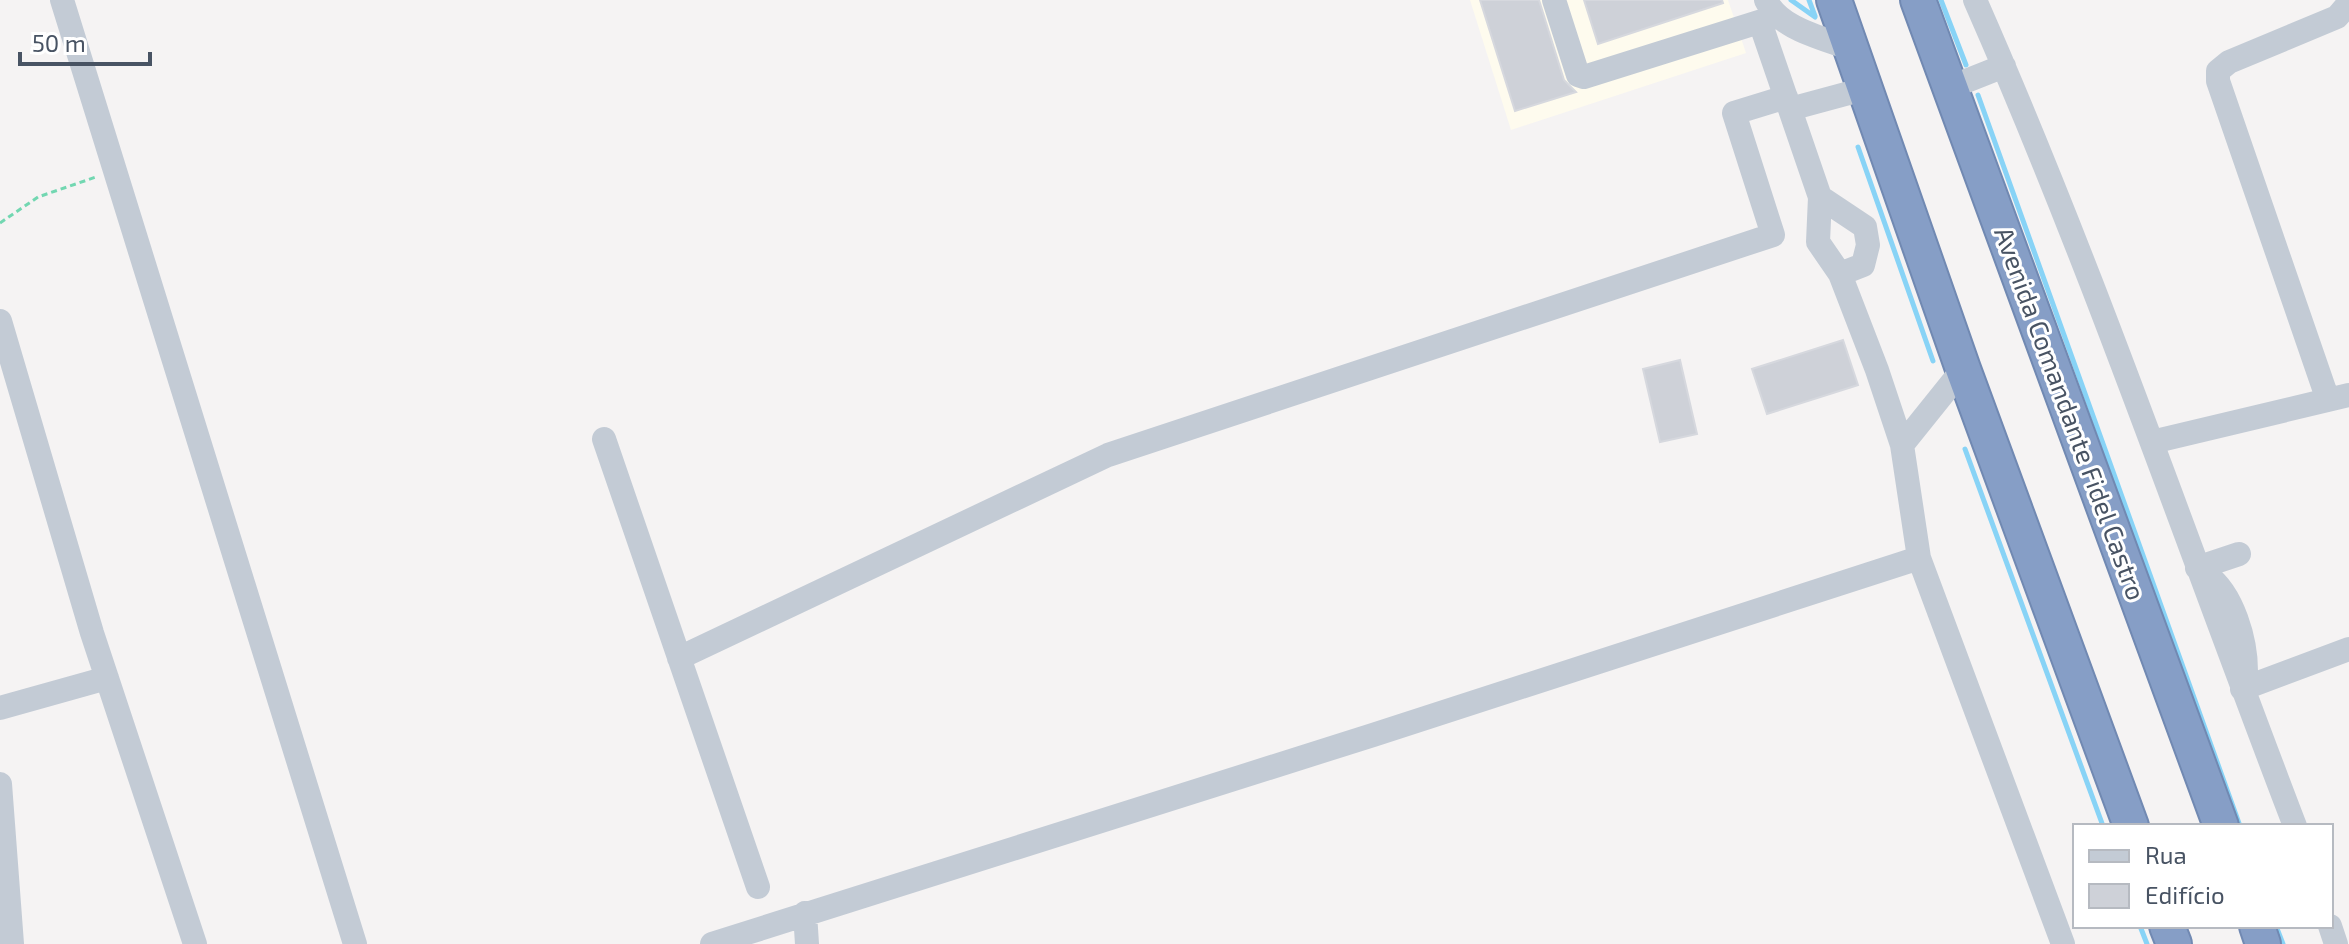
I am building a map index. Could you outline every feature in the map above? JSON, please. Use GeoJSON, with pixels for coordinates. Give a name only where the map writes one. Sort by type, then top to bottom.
{"type":"FeatureCollection","features":[{"type":"Feature","properties":{"kind":"highway"},"geometry":{"type":"LineString","coordinates":[[1834,0],[1963,369],[2130,824]]}},
{"type":"Feature","properties":{"kind":"highway","name":"Avenida Comandante Fidel Castro"},"geometry":{"type":"LineString","coordinates":[[1918,0],[2220,824]]}},
{"type":"Feature","properties":{"kind":"street"},"geometry":{"type":"LineString","coordinates":[[62,0],[355,944]]}},
{"type":"Feature","properties":{"kind":"street"},"geometry":{"type":"LineString","coordinates":[[1554,0],[1578,75],[1584,77],[1768,12],[1793,26],[1851,49]]}},
{"type":"Feature","properties":{"kind":"street"},"geometry":{"type":"LineString","coordinates":[[1975,0],[2152,442],[2294,824]]}},
{"type":"Feature","properties":{"kind":"street"},"geometry":{"type":"LineString","coordinates":[[2152,442],[2338,397],[2218,81],[2218,71],[2229,62],[2337,17],[2349,3]]}},
{"type":"Feature","properties":{"kind":"street"},"geometry":{"type":"LineString","coordinates":[[1768,12],[1788,103],[1820,197],[1818,242],[1840,274],[1873,359],[1902,445],[1919,558],[2063,940]]}},
{"type":"Feature","properties":{"kind":"street"},"geometry":{"type":"LineString","coordinates":[[1951,87],[2004,66]]}},
{"type":"Feature","properties":{"kind":"street"},"geometry":{"type":"LineString","coordinates":[[679,658],[1108,455],[1773,235],[1734,113],[1864,89]]}},
{"type":"Feature","properties":{"kind":"street"},"geometry":{"type":"LineString","coordinates":[[1820,197],[1865,227],[1868,245],[1863,265],[1840,274]]}},
{"type":"Feature","properties":{"kind":"street"},"geometry":{"type":"LineString","coordinates":[[0,323],[107,678],[195,944]]}},
{"type":"Feature","properties":{"kind":"street"},"geometry":{"type":"LineString","coordinates":[[1902,445],[1963,369]]}},
{"type":"Feature","properties":{"kind":"street"},"geometry":{"type":"LineString","coordinates":[[604,439],[758,887]]}},
{"type":"Feature","properties":{"kind":"street"},"geometry":{"type":"LineString","coordinates":[[2197,568],[2239,554]]}},
{"type":"Feature","properties":{"kind":"street"},"geometry":{"type":"LineString","coordinates":[[712,944],[1919,558]]}},
{"type":"Feature","properties":{"kind":"street"},"geometry":{"type":"LineString","coordinates":[[2242,689],[2349,649]]}},
{"type":"Feature","properties":{"kind":"street"},"geometry":{"type":"LineString","coordinates":[[0,708],[107,678]]}},
{"type":"Feature","properties":{"kind":"street"},"geometry":{"type":"LineString","coordinates":[[0,784],[12,944]]}},
{"type":"Feature","properties":{"kind":"street"},"geometry":{"type":"LineString","coordinates":[[805,913],[807,944]]}},
{"type":"Feature","properties":{"kind":"path"},"geometry":{"type":"LineString","coordinates":[[0,223],[38,197],[115,171]]}},
{"type":"Feature","properties":{"kind":"shaded area"},"geometry":{"type":"Polygon","coordinates":[[[1470,0],[1728,0],[1746,53],[1511,130],[1470,0]]]}},
{"type":"Feature","properties":{"kind":"building"},"geometry":{"type":"Polygon","coordinates":[[[1480,0],[1539,0],[1564,80],[1576,92],[1515,111],[1480,0]]]}},
{"type":"Feature","properties":{"kind":"building"},"geometry":{"type":"Polygon","coordinates":[[[1584,0],[1722,0],[1723,3],[1598,44],[1584,0]]]}},
{"type":"Feature","properties":{"kind":"building"},"geometry":{"type":"Polygon","coordinates":[[[1843,340],[1858,385],[1767,414],[1752,369],[1843,340]]]}},
{"type":"Feature","properties":{"kind":"building"},"geometry":{"type":"Polygon","coordinates":[[[1680,360],[1697,434],[1660,442],[1643,369],[1680,360]]]}},
{"type":"Feature","properties":{"kind":"waterway"},"geometry":{"type":"LineString","coordinates":[[1791,0],[1815,17]]}},
{"type":"Feature","properties":{"kind":"waterway"},"geometry":{"type":"LineString","coordinates":[[1809,0],[1815,16]]}},
{"type":"Feature","properties":{"kind":"waterway"},"geometry":{"type":"LineString","coordinates":[[1941,0],[1966,65]]}},
{"type":"Feature","properties":{"kind":"waterway"},"geometry":{"type":"LineString","coordinates":[[1978,95],[2239,824]]}},
{"type":"Feature","properties":{"kind":"waterway"},"geometry":{"type":"LineString","coordinates":[[1858,147],[1933,361]]}},
{"type":"Feature","properties":{"kind":"waterway"},"geometry":{"type":"LineString","coordinates":[[1965,449],[2102,824]]}},
{"type":"Feature","properties":{"kind":"waterway"},"geometry":{"type":"LineString","coordinates":[[2141,928],[2147,944]]}},
{"type":"Feature","properties":{"kind":"waterway"},"geometry":{"type":"LineString","coordinates":[[2277,928],[2283,944]]}}]}
